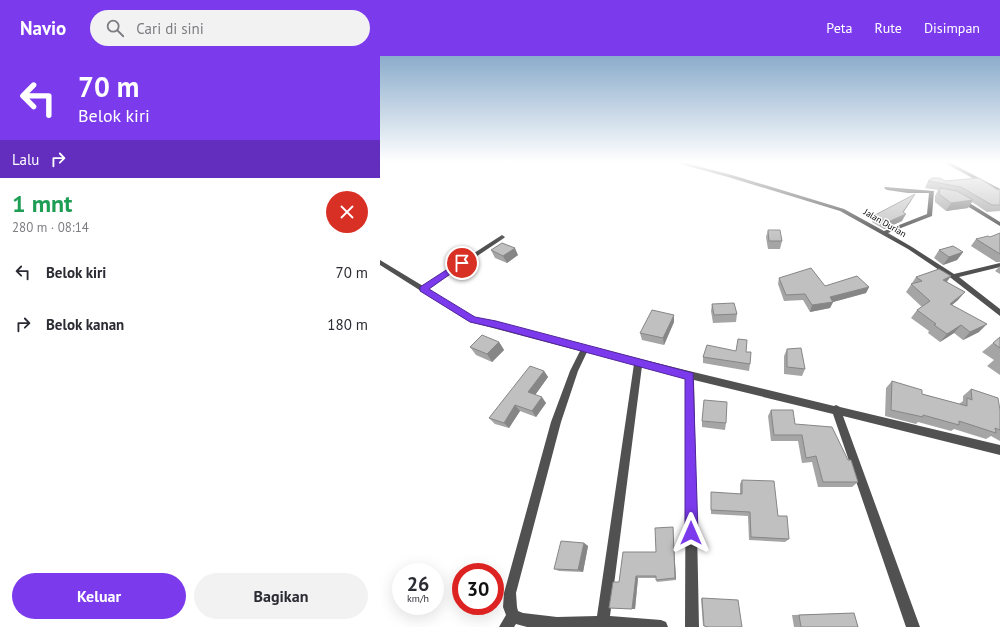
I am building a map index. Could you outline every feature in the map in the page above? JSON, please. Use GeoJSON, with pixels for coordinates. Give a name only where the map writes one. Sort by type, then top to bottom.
{"type":"FeatureCollection","features":[{"type":"Feature","properties":{"kind":"street","name":"Jalan Durian"},"geometry":{"type":"LineString","coordinates":[[771,189],[827,204],[845,211],[884,233],[953,276],[1000,313]]}},
{"type":"Feature","properties":{"kind":"street"},"geometry":{"type":"LineString","coordinates":[[884,233],[930,215],[934,192],[908,192],[890,189]]}},
{"type":"Feature","properties":{"kind":"street"},"geometry":{"type":"LineString","coordinates":[[955,196],[1000,224]]}},
{"type":"Feature","properties":{"kind":"street"},"geometry":{"type":"LineString","coordinates":[[423,289],[502,237]]}},
{"type":"Feature","properties":{"kind":"street"},"geometry":{"type":"LineString","coordinates":[[380,262],[473,320],[690,376],[836,409],[1000,450]]}},
{"type":"Feature","properties":{"kind":"street"},"geometry":{"type":"LineString","coordinates":[[953,276],[1000,265]]}},
{"type":"Feature","properties":{"kind":"street"},"geometry":{"type":"LineString","coordinates":[[585,349],[574,371],[556,422],[510,593],[510,622],[522,621],[542,624],[603,622],[661,627]]}},
{"type":"Feature","properties":{"kind":"street"},"geometry":{"type":"LineString","coordinates":[[603,622],[638,363]]}},
{"type":"Feature","properties":{"kind":"street"},"geometry":{"type":"LineString","coordinates":[[690,376],[692,627]]}},
{"type":"Feature","properties":{"kind":"street"},"geometry":{"type":"LineString","coordinates":[[836,409],[913,627]]}},
{"type":"Feature","properties":{"kind":"building"},"geometry":{"type":"Polygon","coordinates":[[[940,189],[957,191],[973,200],[951,203],[939,194],[940,189]]]}},
{"type":"Feature","properties":{"kind":"building"},"geometry":{"type":"Polygon","coordinates":[[[964,189],[1000,189],[1000,205],[992,205],[964,189]]]}},
{"type":"Feature","properties":{"kind":"building"},"geometry":{"type":"Polygon","coordinates":[[[915,194],[903,212],[906,214],[888,222],[875,215],[915,194]]]}},
{"type":"Feature","properties":{"kind":"building"},"geometry":{"type":"Polygon","coordinates":[[[768,230],[780,230],[782,241],[769,241],[768,230]]]}},
{"type":"Feature","properties":{"kind":"building"},"geometry":{"type":"Polygon","coordinates":[[[1000,233],[1000,254],[976,239],[988,236],[990,237],[1000,233]]]}},
{"type":"Feature","properties":{"kind":"building"},"geometry":{"type":"Polygon","coordinates":[[[502,243],[515,248],[503,256],[491,250],[502,243]]]}},
{"type":"Feature","properties":{"kind":"building"},"geometry":{"type":"Polygon","coordinates":[[[953,246],[963,252],[949,257],[939,250],[953,246]]]}},
{"type":"Feature","properties":{"kind":"building"},"geometry":{"type":"Polygon","coordinates":[[[811,268],[825,286],[857,276],[869,287],[830,297],[833,302],[812,305],[805,294],[786,295],[779,278],[811,268]]]}},
{"type":"Feature","properties":{"kind":"building"},"geometry":{"type":"Polygon","coordinates":[[[939,269],[951,276],[943,280],[965,292],[950,304],[987,324],[970,332],[961,325],[947,334],[917,310],[930,301],[911,284],[922,281],[916,277],[939,269]]]}},
{"type":"Feature","properties":{"kind":"building"},"geometry":{"type":"Polygon","coordinates":[[[734,303],[737,314],[714,315],[712,304],[734,303]]]}},
{"type":"Feature","properties":{"kind":"building"},"geometry":{"type":"Polygon","coordinates":[[[652,310],[674,315],[663,338],[640,333],[652,310]]]}},
{"type":"Feature","properties":{"kind":"building"},"geometry":{"type":"Polygon","coordinates":[[[482,335],[499,342],[487,354],[470,347],[482,335]]]}},
{"type":"Feature","properties":{"kind":"building"},"geometry":{"type":"Polygon","coordinates":[[[1000,337],[1000,348],[993,343],[1000,337]]]}},
{"type":"Feature","properties":{"kind":"building"},"geometry":{"type":"Polygon","coordinates":[[[738,339],[747,340],[746,352],[751,352],[750,364],[703,357],[707,345],[736,351],[738,339]]]}},
{"type":"Feature","properties":{"kind":"building"},"geometry":{"type":"Polygon","coordinates":[[[801,348],[805,369],[787,367],[787,349],[801,348]]]}},
{"type":"Feature","properties":{"kind":"building"},"geometry":{"type":"Polygon","coordinates":[[[530,366],[544,371],[528,392],[542,397],[532,411],[515,405],[504,423],[489,418],[530,366]]]}},
{"type":"Feature","properties":{"kind":"building"},"geometry":{"type":"Polygon","coordinates":[[[892,381],[922,390],[922,394],[967,406],[967,398],[972,400],[971,389],[998,398],[1000,410],[1000,430],[995,428],[996,433],[959,421],[959,425],[923,415],[923,417],[891,410],[892,381]]]}},
{"type":"Feature","properties":{"kind":"building"},"geometry":{"type":"Polygon","coordinates":[[[704,400],[727,402],[726,423],[702,421],[704,400]]]}},
{"type":"Feature","properties":{"kind":"building"},"geometry":{"type":"Polygon","coordinates":[[[771,410],[793,410],[795,424],[832,427],[848,460],[851,460],[858,482],[823,482],[816,456],[806,458],[802,435],[774,435],[771,410]]]}},
{"type":"Feature","properties":{"kind":"building"},"geometry":{"type":"Polygon","coordinates":[[[742,480],[774,481],[778,516],[787,516],[789,539],[751,537],[750,512],[711,510],[711,492],[742,494],[742,480]]]}},
{"type":"Feature","properties":{"kind":"building"},"geometry":{"type":"Polygon","coordinates":[[[673,527],[675,578],[656,580],[656,576],[636,576],[632,609],[609,608],[613,582],[619,582],[623,552],[656,552],[655,528],[673,527]]]}},
{"type":"Feature","properties":{"kind":"building"},"geometry":{"type":"Polygon","coordinates":[[[561,541],[584,543],[578,570],[554,569],[561,541]]]}},
{"type":"Feature","properties":{"kind":"building"},"geometry":{"type":"Polygon","coordinates":[[[702,598],[738,600],[742,627],[704,626],[702,598]]]}},
{"type":"Feature","properties":{"kind":"building"},"geometry":{"type":"Polygon","coordinates":[[[854,613],[858,627],[801,627],[799,615],[854,613]]]}},
{"type":"Feature","properties":{"kind":"route"},"geometry":{"type":"LineString","coordinates":[[462,263],[423,289],[456,311],[473,320],[690,376],[691,533]]}}]}
